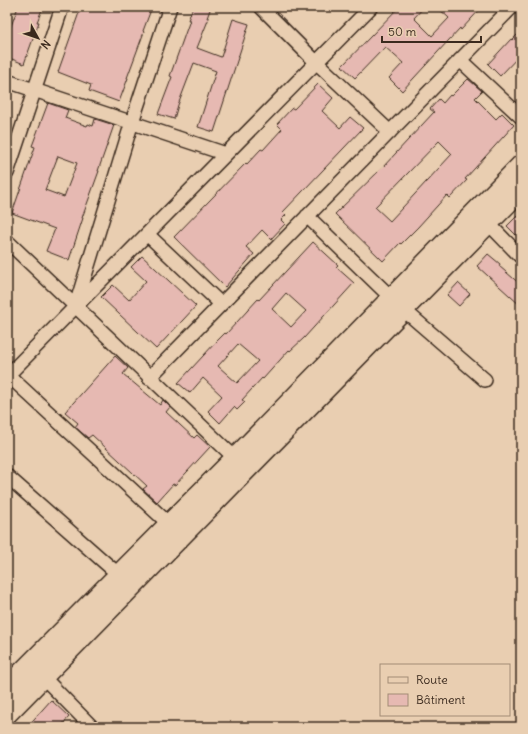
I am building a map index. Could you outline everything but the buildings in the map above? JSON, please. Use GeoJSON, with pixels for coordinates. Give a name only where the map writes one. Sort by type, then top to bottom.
{"type":"FeatureCollection","features":[{"type":"Feature","properties":{"kind":"street"},"geometry":{"type":"LineString","coordinates":[[7,173],[62,7]]}},
{"type":"Feature","properties":{"kind":"street"},"geometry":{"type":"LineString","coordinates":[[75,307],[132,122],[170,7]]}},
{"type":"Feature","properties":{"kind":"street"},"geometry":{"type":"LineString","coordinates":[[261,7],[316,62],[390,132]]}},
{"type":"Feature","properties":{"kind":"street"},"geometry":{"type":"LineString","coordinates":[[169,524],[7,375],[371,7]]}},
{"type":"Feature","properties":{"kind":"street"},"geometry":{"type":"LineString","coordinates":[[149,378],[512,7]]}},
{"type":"Feature","properties":{"kind":"street"},"geometry":{"type":"LineString","coordinates":[[460,60],[521,118]]}},
{"type":"Feature","properties":{"kind":"street"},"geometry":{"type":"LineString","coordinates":[[7,81],[226,154]]}},
{"type":"Feature","properties":{"kind":"street"},"geometry":{"type":"LineString","coordinates":[[7,714],[397,304],[521,166]]}},
{"type":"Feature","properties":{"kind":"street"},"geometry":{"type":"LineString","coordinates":[[7,688],[235,458],[397,304],[488,223],[521,190]]}},
{"type":"Feature","properties":{"kind":"street"},"geometry":{"type":"LineString","coordinates":[[307,216],[397,304],[485,380]]}},
{"type":"Feature","properties":{"kind":"street"},"geometry":{"type":"LineString","coordinates":[[488,223],[521,257]]}},
{"type":"Feature","properties":{"kind":"street"},"geometry":{"type":"LineString","coordinates":[[147,234],[221,304]]}},
{"type":"Feature","properties":{"kind":"street"},"geometry":{"type":"LineString","coordinates":[[7,241],[149,378],[235,458]]}},
{"type":"Feature","properties":{"kind":"street"},"geometry":{"type":"LineString","coordinates":[[7,476],[119,575]]}},
{"type":"Feature","properties":{"kind":"street"},"geometry":{"type":"LineString","coordinates":[[43,677],[92,727]]}}]}
